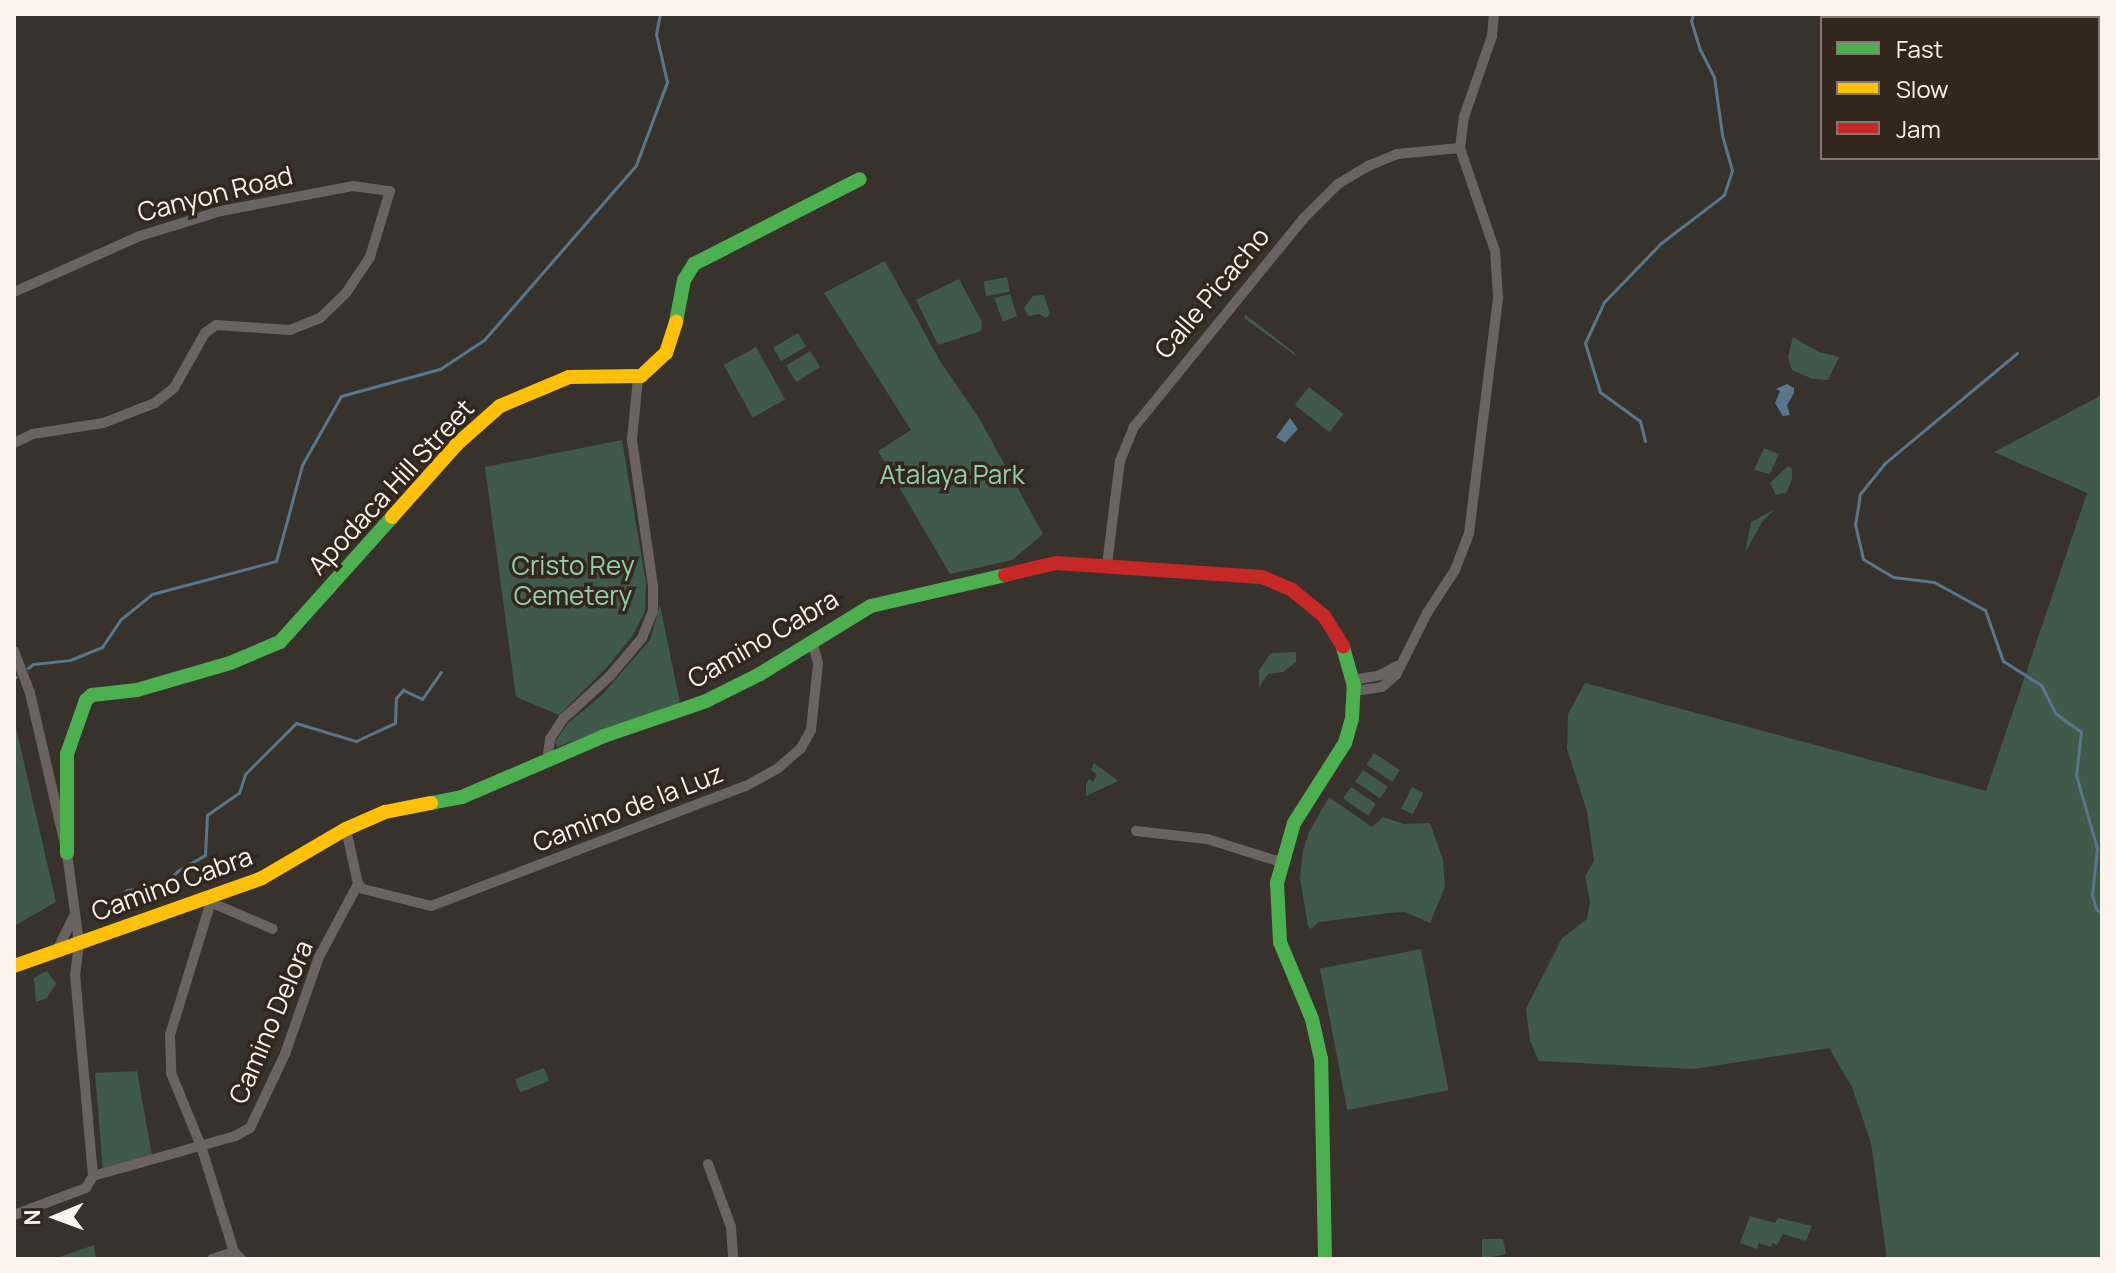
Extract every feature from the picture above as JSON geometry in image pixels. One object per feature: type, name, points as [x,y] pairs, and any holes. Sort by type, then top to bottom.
[{"type":"street","points":[[1325,1259],[1321,1059],[1312,1019],[1292,978],[1280,942],[1276,896],[1281,862],[1294,823],[1345,743],[1352,719],[1354,686],[1391,683],[1455,570],[1469,534],[1498,297],[1495,251],[1460,148],[1464,117],[1492,36],[1494,14]]},
{"type":"street","name":"Calle Picacho","points":[[1107,565],[1120,461],[1134,427],[1302,220],[1338,184],[1368,166],[1397,154],[1460,148]]},
{"type":"street","points":[[547,761],[550,739],[563,719],[610,676],[642,638],[653,611],[653,586],[632,440],[638,378],[666,353],[673,339],[684,280],[694,264],[860,179]]},
{"type":"street","name":"Canyon Road","points":[[14,292],[140,236],[221,211],[353,186],[390,191],[370,257],[346,293],[320,318],[290,330],[216,325],[205,333],[174,388],[155,403],[103,423],[33,434],[14,443]]},
{"type":"street","name":"Apodaca Hill Street","points":[[67,853],[69,825],[65,766],[83,707],[92,695],[137,690],[230,663],[273,646],[290,633],[457,444],[500,406],[569,377],[638,378]]},
{"type":"street","name":"Camino Cabra","points":[[79,943],[213,899],[288,866],[346,829],[403,806],[462,797],[718,696],[855,613],[891,600],[1049,564],[1107,565],[1262,577],[1292,590],[1324,616],[1336,631],[1354,686]]},
{"type":"street","name":"Camino de la Luz","points":[[358,884],[363,889],[431,906],[746,786],[777,769],[801,748],[811,730],[818,663],[812,641]]},
{"type":"street","points":[[14,651],[30,693],[67,853],[79,943],[75,974],[93,1176]]},
{"type":"street","points":[[346,829],[358,884]]},
{"type":"street","points":[[1136,831],[1207,839],[1281,862]]},
{"type":"street","name":"Camino Delora","points":[[14,1215],[86,1188],[93,1176],[244,1132],[252,1124],[285,1054],[319,957],[358,884]]},
{"type":"street","points":[[212,1259],[238,1256],[201,1146],[171,1073],[170,1035],[213,899],[273,929]]},
{"type":"street","points":[[56,951],[75,913]]},
{"type":"street","points":[[14,966],[79,943]]},
{"type":"street","points":[[708,1164],[731,1227],[733,1259]]},
{"type":"green space","name":"Atalaya Park","points":[[885,261],[940,361],[979,418],[1043,534],[1012,560],[950,574],[878,451],[911,430],[824,293]]},
{"type":"green space","points":[[1007,277],[1010,292],[986,296],[983,282]]},
{"type":"green space","points":[[959,279],[982,322],[981,331],[938,345],[916,300]]},
{"type":"green space","points":[[1010,294],[1017,316],[1003,322],[994,298]]},
{"type":"green space","points":[[1044,295],[1050,314],[1046,318],[1039,314],[1028,316],[1024,308],[1033,296]]},
{"type":"green space","points":[[1246,315],[1295,353],[1296,356],[1244,318]]},
{"type":"green space","points":[[798,333],[806,347],[781,361],[773,348]]},
{"type":"green space","points":[[1793,337],[1819,352],[1839,357],[1828,380],[1813,379],[1792,370],[1788,357]]},
{"type":"green space","points":[[756,347],[785,399],[753,417],[724,365]]},
{"type":"green space","points":[[810,351],[820,367],[796,382],[786,366]]},
{"type":"green space","points":[[1309,387],[1344,414],[1330,432],[1295,405]]},
{"type":"green space","points":[[2102,395],[2102,1259],[1887,1259],[1871,1143],[1852,1087],[1829,1048],[1694,1069],[1539,1061],[1530,1041],[1526,1009],[1562,938],[1587,919],[1590,902],[1585,876],[1594,861],[1587,811],[1567,749],[1568,714],[1585,683],[1986,791],[2087,493],[1994,452]]},
{"type":"green space","name":"Cristo Rey Cemetery","points":[[622,440],[646,583],[645,611],[633,635],[608,666],[559,715],[516,697],[485,467]]},
{"type":"green space","points":[[1764,448],[1779,454],[1770,474],[1754,470]]},
{"type":"green space","points":[[1788,466],[1792,469],[1792,480],[1786,493],[1776,495],[1770,483]]},
{"type":"green space","points":[[1775,509],[1762,522],[1745,553],[1751,522]]},
{"type":"green space","points":[[660,605],[680,703],[557,747],[555,742],[568,723],[601,696],[650,640]]},
{"type":"green space","points":[[1296,652],[1296,662],[1283,672],[1268,674],[1259,687],[1259,670],[1271,653]]},
{"type":"green space","points":[[14,719],[56,902],[14,926]]},
{"type":"green space","points":[[1374,753],[1400,770],[1392,782],[1366,765]]},
{"type":"green space","points":[[1094,763],[1118,781],[1086,796],[1086,784],[1089,779],[1093,782],[1097,774],[1091,770]]},
{"type":"green space","points":[[1363,770],[1388,787],[1380,798],[1355,782]]},
{"type":"green space","points":[[1351,787],[1376,804],[1368,815],[1343,799]]},
{"type":"green space","points":[[1412,787],[1424,793],[1413,814],[1401,808]]},
{"type":"green space","points":[[1329,797],[1372,827],[1383,817],[1404,824],[1430,823],[1443,860],[1445,887],[1430,923],[1405,912],[1319,922],[1311,929],[1308,926],[1300,878],[1303,851],[1309,832]]},
{"type":"green space","points":[[1421,949],[1448,1090],[1347,1110],[1320,969]]},
{"type":"green space","points":[[47,971],[56,983],[47,998],[36,1002],[34,978]]},
{"type":"green space","points":[[544,1068],[549,1081],[520,1092],[515,1079]]},
{"type":"green space","points":[[137,1071],[152,1156],[103,1170],[95,1073]]},
{"type":"green space","points":[[1750,1216],[1775,1223],[1778,1218],[1812,1226],[1806,1241],[1783,1234],[1777,1245],[1772,1243],[1771,1247],[1759,1243],[1757,1249],[1740,1243]]},
{"type":"green space","points":[[1482,1239],[1503,1239],[1506,1254],[1482,1259]]},
{"type":"green space","points":[[94,1245],[96,1259],[54,1259]]},
{"type":"water","points":[[1787,384],[1794,388],[1794,393],[1787,405],[1790,415],[1783,416],[1775,403],[1780,391],[1776,389]]},
{"type":"water","points":[[1290,418],[1298,429],[1285,443],[1276,437]]},
{"type":"waterway","points":[[28,668],[33,664],[70,660],[102,647],[120,620],[152,594],[276,561],[302,465],[341,396],[440,369],[484,340],[636,165],[667,82],[656,34],[660,14]]},
{"type":"waterway","points":[[1645,441],[1640,421],[1600,392],[1585,343],[1604,302],[1661,243],[1724,195],[1732,170],[1722,134],[1714,77],[1700,50],[1691,21],[1693,14]]},
{"type":"waterway","points":[[2017,353],[1885,463],[1860,494],[1855,524],[1863,559],[1893,577],[1934,582],[1985,610],[2003,661],[2041,685],[2055,713],[2081,732],[2076,775],[2097,848],[2092,895],[2096,909],[2102,913]]},
{"type":"waterway","points":[[104,914],[116,911],[118,899],[127,890],[160,887],[179,870],[205,855],[207,815],[239,793],[245,774],[296,723],[356,741],[395,723],[396,698],[403,690],[422,699],[441,672]]},
{"type":"traffic: fast","points":[[676,322],[684,280],[694,264],[860,179]]},
{"type":"traffic: fast","points":[[67,853],[67,754],[86,700],[92,695],[137,690],[230,663],[280,642],[392,517]]},
{"type":"traffic: fast","points":[[431,803],[462,797],[604,736],[706,701],[760,674],[871,606],[1005,575]]},
{"type":"traffic: fast","points":[[1325,1259],[1321,1059],[1312,1019],[1280,942],[1277,883],[1294,823],[1345,743],[1352,719],[1354,686],[1343,647]]},
{"type":"traffic: slow","points":[[392,517],[457,444],[500,406],[569,377],[641,376],[666,353],[676,322]]},
{"type":"traffic: slow","points":[[14,966],[262,878],[346,829],[385,812],[431,803]]},
{"type":"traffic: jam","points":[[1005,575],[1056,563],[1262,577],[1292,590],[1324,616],[1343,647]]}]
